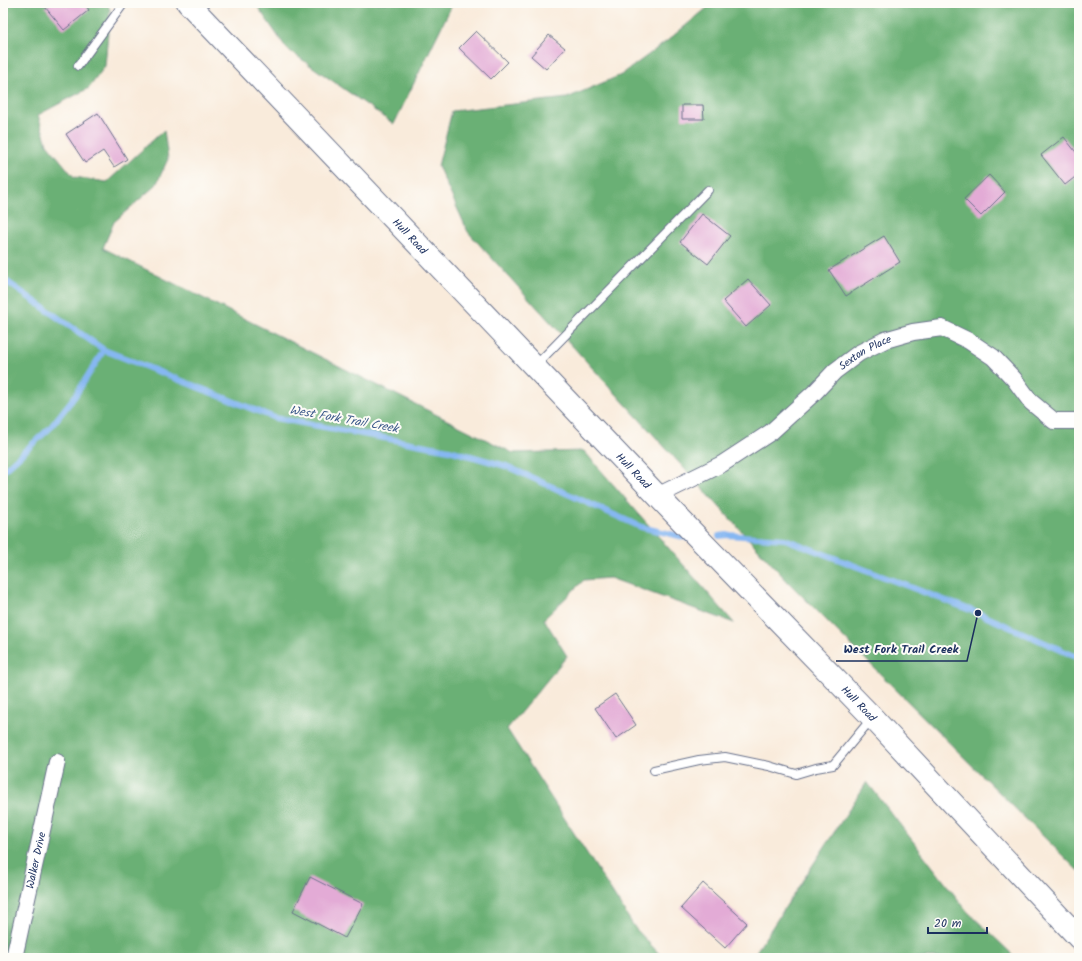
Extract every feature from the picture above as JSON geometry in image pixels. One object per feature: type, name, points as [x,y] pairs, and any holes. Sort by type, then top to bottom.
[{"type":"main road","name":"Hull Road","points":[[188,3],[657,496],[872,717],[1079,938]]},
{"type":"street","name":"Sexton Place","points":[[657,496],[722,464],[771,432],[815,392],[835,371],[859,353],[885,340],[914,332],[942,328],[969,341],[993,357],[1014,379],[1031,402],[1054,421],[1079,421]]},
{"type":"street","name":"Walker Drive","points":[[14,958],[57,762]]},
{"type":"lane","points":[[78,66],[124,3]]},
{"type":"lane","points":[[534,367],[708,190]]},
{"type":"lane","points":[[654,770],[699,760],[725,757],[769,766],[796,774],[833,765],[872,717]]},
{"type":"green space","points":[[3,3],[107,3],[110,10],[105,66],[89,88],[38,115],[47,144],[74,177],[107,182],[164,130],[168,159],[156,185],[114,222],[103,248],[513,453],[584,451],[734,623],[610,578],[584,580],[544,619],[567,656],[507,729],[635,928],[663,958],[3,958]]},
{"type":"green space","points":[[255,3],[453,3],[394,124],[287,49]]},
{"type":"green space","points":[[713,3],[1079,3],[1079,872],[789,583],[468,232],[438,166],[452,111],[567,98],[621,75],[667,41]]},
{"type":"green space","points":[[867,782],[967,911],[1016,958],[752,958]]},
{"type":"building","points":[[51,3],[84,3],[89,10],[64,30],[45,7]]},
{"type":"building","points":[[476,31],[508,62],[491,79],[459,48]]},
{"type":"building","points":[[549,35],[565,48],[546,69],[531,56]]},
{"type":"building","points":[[682,105],[703,105],[704,119],[682,119]]},
{"type":"building","points":[[98,113],[127,159],[114,167],[103,151],[85,163],[66,134]]},
{"type":"building","points":[[1064,137],[1079,156],[1079,174],[1065,185],[1041,155]]},
{"type":"building","points":[[989,175],[1005,192],[981,216],[964,199]]},
{"type":"building","points":[[702,214],[730,236],[708,264],[680,242]]},
{"type":"building","points":[[884,236],[900,262],[846,296],[829,270]]},
{"type":"building","points":[[748,279],[771,305],[746,327],[723,301]]},
{"type":"building","points":[[615,694],[636,725],[616,739],[595,708]]},
{"type":"building","points":[[310,877],[363,904],[345,938],[293,911]]},
{"type":"building","points":[[703,883],[747,923],[725,948],[681,908]]},
{"type":"waterway","name":"West Fork Trail Creek","points":[[3,279],[104,350],[275,418],[449,450],[506,466],[641,527],[688,538]]},
{"type":"waterway","points":[[3,471],[50,428],[75,396],[104,350]]},
{"type":"waterway","name":"West Fork Trail Creek","points":[[719,536],[727,535],[785,539],[978,613],[1079,658]]},
{"type":"place","name":"West Fork Trail Creek","points":[[978,613]]}]
